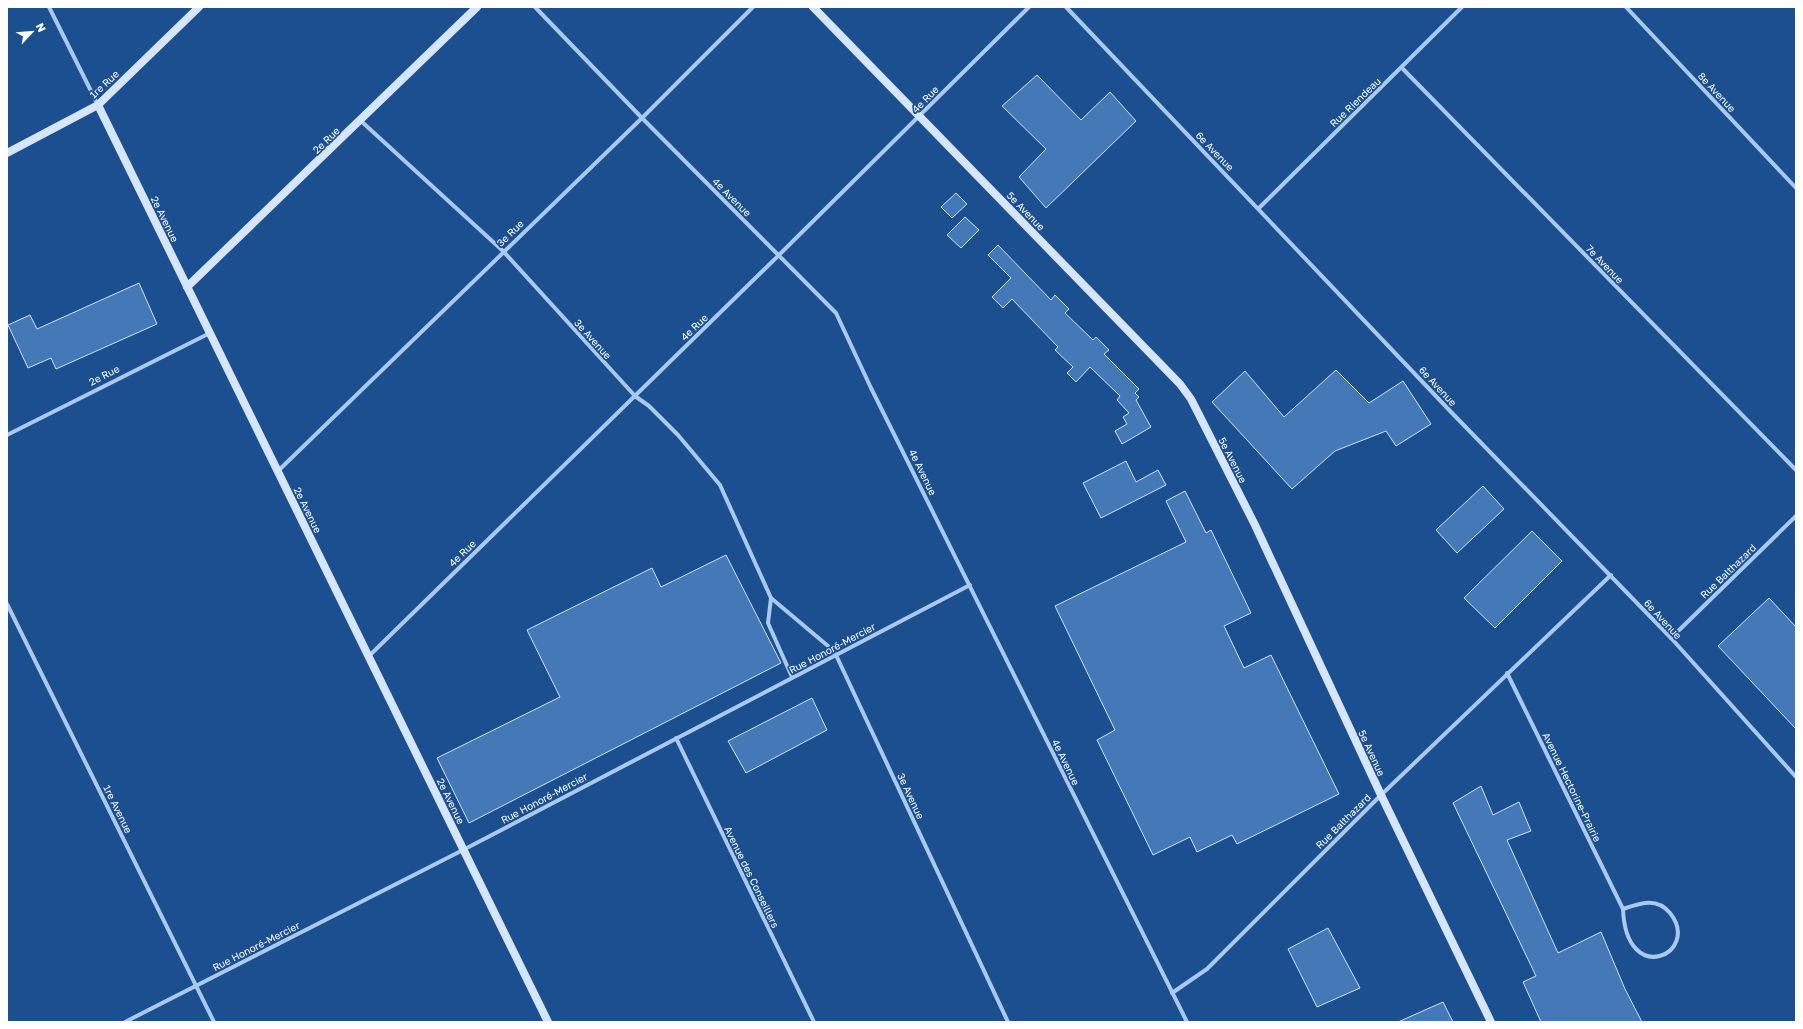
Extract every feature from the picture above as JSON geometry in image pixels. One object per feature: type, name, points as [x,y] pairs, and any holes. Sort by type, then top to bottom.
[{"type":"street","name":"2e Avenue","points":[[49,7],[548,1022]]},
{"type":"street","name":"1re Rue","points":[[7,153],[98,105],[199,7]]},
{"type":"street","name":"2e Rue","points":[[187,287],[477,7]]},
{"type":"street","name":"4e Avenue","points":[[535,7],[642,118],[836,313],[1187,1022]]},
{"type":"street","name":"3e Rue","points":[[277,471],[642,118],[753,7]]},
{"type":"street","name":"5e Avenue","points":[[814,7],[1180,384],[1199,415],[1251,518],[1381,795],[1491,1022]]},
{"type":"street","name":"4e Rue","points":[[368,656],[779,255],[1029,7]]},
{"type":"street","name":"6e Avenue","points":[[1066,7],[1452,413],[1671,638],[1796,777]]},
{"type":"street","name":"Rue Riendeau","points":[[1258,208],[1402,68],[1462,7]]},
{"type":"street","name":"8e Avenue","points":[[1626,7],[1796,188]]},
{"type":"street","name":"7e Avenue","points":[[1402,68],[1796,470]]},
{"type":"street","name":"3e Avenue","points":[[360,121],[503,251],[635,396],[649,406],[678,435],[720,485],[771,598],[828,646],[836,655],[1008,1022]]},
{"type":"street","name":"2e Rue","points":[[7,435],[210,333]]},
{"type":"street","name":"Rue Balthazard","points":[[1671,638],[1796,516]]},
{"type":"street","name":"Rue Balthazard","points":[[1172,993],[1207,969],[1381,795],[1507,672],[1611,575]]},
{"type":"street","name":"Rue Honoré-Mercier","points":[[125,1022],[463,850],[970,585]]},
{"type":"street","points":[[771,598],[768,623],[792,677]]},
{"type":"street","name":"1re Avenue","points":[[7,604],[214,1022]]},
{"type":"street","name":"Avenue Hectorine-Prairie","points":[[1507,672],[1623,909],[1624,926],[1633,947],[1645,957],[1659,958],[1670,950],[1679,936],[1677,922],[1666,907],[1645,901],[1623,909]]},
{"type":"street","name":"Avenue des Conseillers","points":[[676,738],[814,1022]]},
{"type":"building","points":[[1037,75],[1081,120],[1110,92],[1136,121],[1046,208],[1019,177],[1046,149],[1002,106]]},
{"type":"building","points":[[956,193],[967,204],[952,218],[941,207]]},
{"type":"building","points":[[965,217],[979,230],[961,248],[947,235]]},
{"type":"building","points":[[998,245],[1051,300],[1055,295],[1069,309],[1065,313],[1093,340],[1096,337],[1109,350],[1104,354],[1139,389],[1135,393],[1139,397],[1136,400],[1151,427],[1122,444],[1115,431],[1127,424],[1123,417],[1129,413],[1117,400],[1120,396],[1090,367],[1076,382],[1067,373],[1073,367],[1055,350],[1058,347],[1012,299],[1003,308],[992,297],[1011,278],[988,255]]},
{"type":"building","points":[[139,283],[157,324],[56,369],[51,358],[28,368],[8,325],[30,315],[37,329]]},
{"type":"building","points":[[1336,370],[1369,403],[1403,381],[1431,424],[1396,446],[1386,431],[1335,451],[1292,489],[1212,402],[1245,371],[1284,417]]},
{"type":"building","points":[[1126,461],[1136,482],[1158,470],[1166,485],[1101,518],[1083,483]]},
{"type":"building","points":[[1483,486],[1504,509],[1457,553],[1436,530]]},
{"type":"building","points":[[1185,491],[1206,533],[1211,530],[1251,613],[1224,626],[1244,668],[1271,655],[1339,794],[1237,844],[1232,835],[1197,852],[1190,837],[1153,855],[1097,740],[1115,730],[1055,606],[1186,542],[1166,501]]},
{"type":"building","points":[[1532,531],[1562,561],[1495,628],[1464,598]]},
{"type":"building","points":[[726,555],[781,663],[469,823],[437,758],[560,697],[527,630],[652,568],[661,587]]},
{"type":"building","points":[[1769,598],[1796,627],[1796,729],[1718,646]]},
{"type":"building","points":[[812,698],[827,730],[746,773],[728,741]]},
{"type":"building","points":[[1481,786],[1493,815],[1519,802],[1531,831],[1507,840],[1558,953],[1601,932],[1625,989],[1642,1022],[1541,1022],[1523,982],[1536,976],[1453,803]]},
{"type":"building","points":[[1328,928],[1360,988],[1317,1007],[1288,949]]},
{"type":"building","points":[[1443,1002],[1453,1022],[1398,1022]]}]
